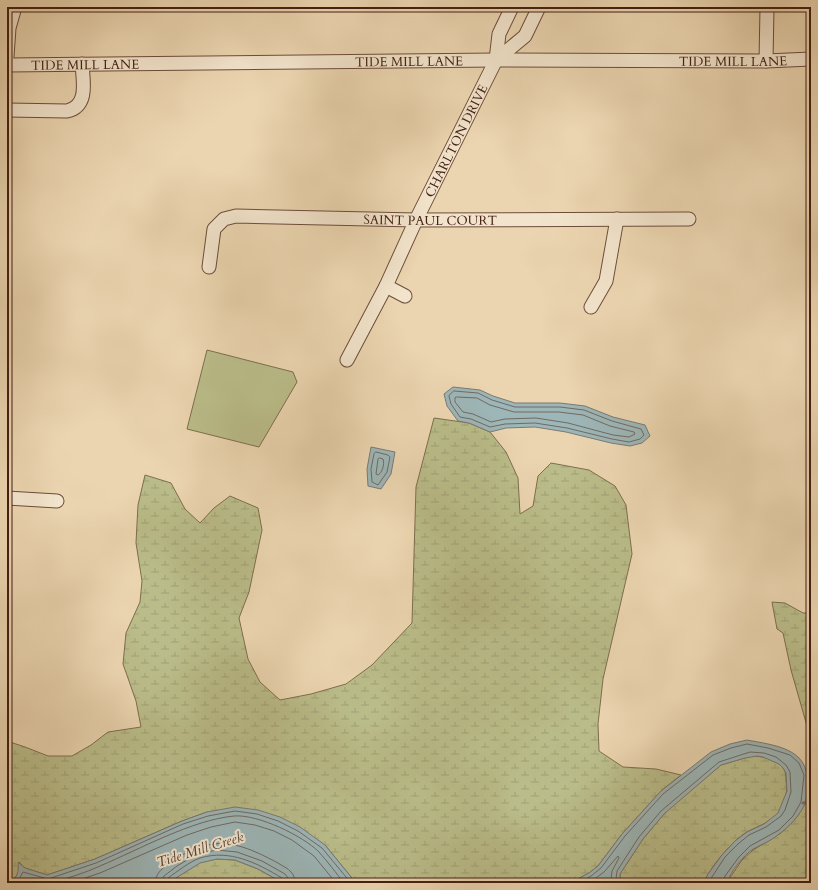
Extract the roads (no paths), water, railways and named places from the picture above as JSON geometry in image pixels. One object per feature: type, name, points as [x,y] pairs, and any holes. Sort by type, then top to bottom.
[{"type":"street","points":[[7,57],[9,28],[15,7]]},
{"type":"street","name":"CHARLTON DRIVE","points":[[347,360],[386,286],[416,220],[496,60],[499,34],[512,7]]},
{"type":"street","name":"CHARLTON DRIVE","points":[[496,60],[525,36],[539,7]]},
{"type":"street","points":[[766,61],[767,7]]},
{"type":"street","name":"TIDE MILL LANE","points":[[7,65],[496,60],[766,61],[811,59]]},
{"type":"street","points":[[7,110],[67,111],[76,108],[80,104],[83,95],[82,64]]},
{"type":"street","name":"SAINT PAUL COURT","points":[[209,267],[214,229],[224,219],[236,216],[416,220],[689,219]]},
{"type":"street","points":[[591,307],[606,281],[617,219]]},
{"type":"street","points":[[386,286],[405,296]]},
{"type":"street","points":[[7,498],[57,501]]},
{"type":"water","points":[[453,387],[480,390],[515,403],[560,403],[585,406],[613,417],[645,425],[650,436],[642,443],[630,446],[535,427],[506,428],[490,432],[469,423],[458,421],[447,406],[444,394]]},
{"type":"water","points":[[371,447],[395,452],[391,474],[381,489],[368,486],[367,469]]},
{"type":"water","points":[[747,740],[788,750],[796,755],[802,762],[806,771],[807,793],[805,804],[799,815],[790,825],[775,837],[753,849],[745,856],[734,869],[727,883],[704,883],[708,874],[722,855],[735,841],[747,832],[764,824],[778,813],[787,791],[786,773],[783,768],[779,764],[763,757],[757,756],[745,758],[721,765],[664,814],[643,839],[620,874],[620,879],[625,882],[632,883],[570,883],[589,873],[598,866],[622,834],[661,791],[711,752],[730,744]]},
{"type":"water","name":"Tide Mill Creek","points":[[235,807],[258,810],[280,817],[300,827],[325,845],[356,883],[283,883],[258,869],[235,860],[217,859],[200,863],[168,883],[8,883],[16,877],[18,862],[25,868],[47,875],[95,859],[182,821],[207,812]]},
{"type":"waterway","points":[[803,803],[811,802]]}]
